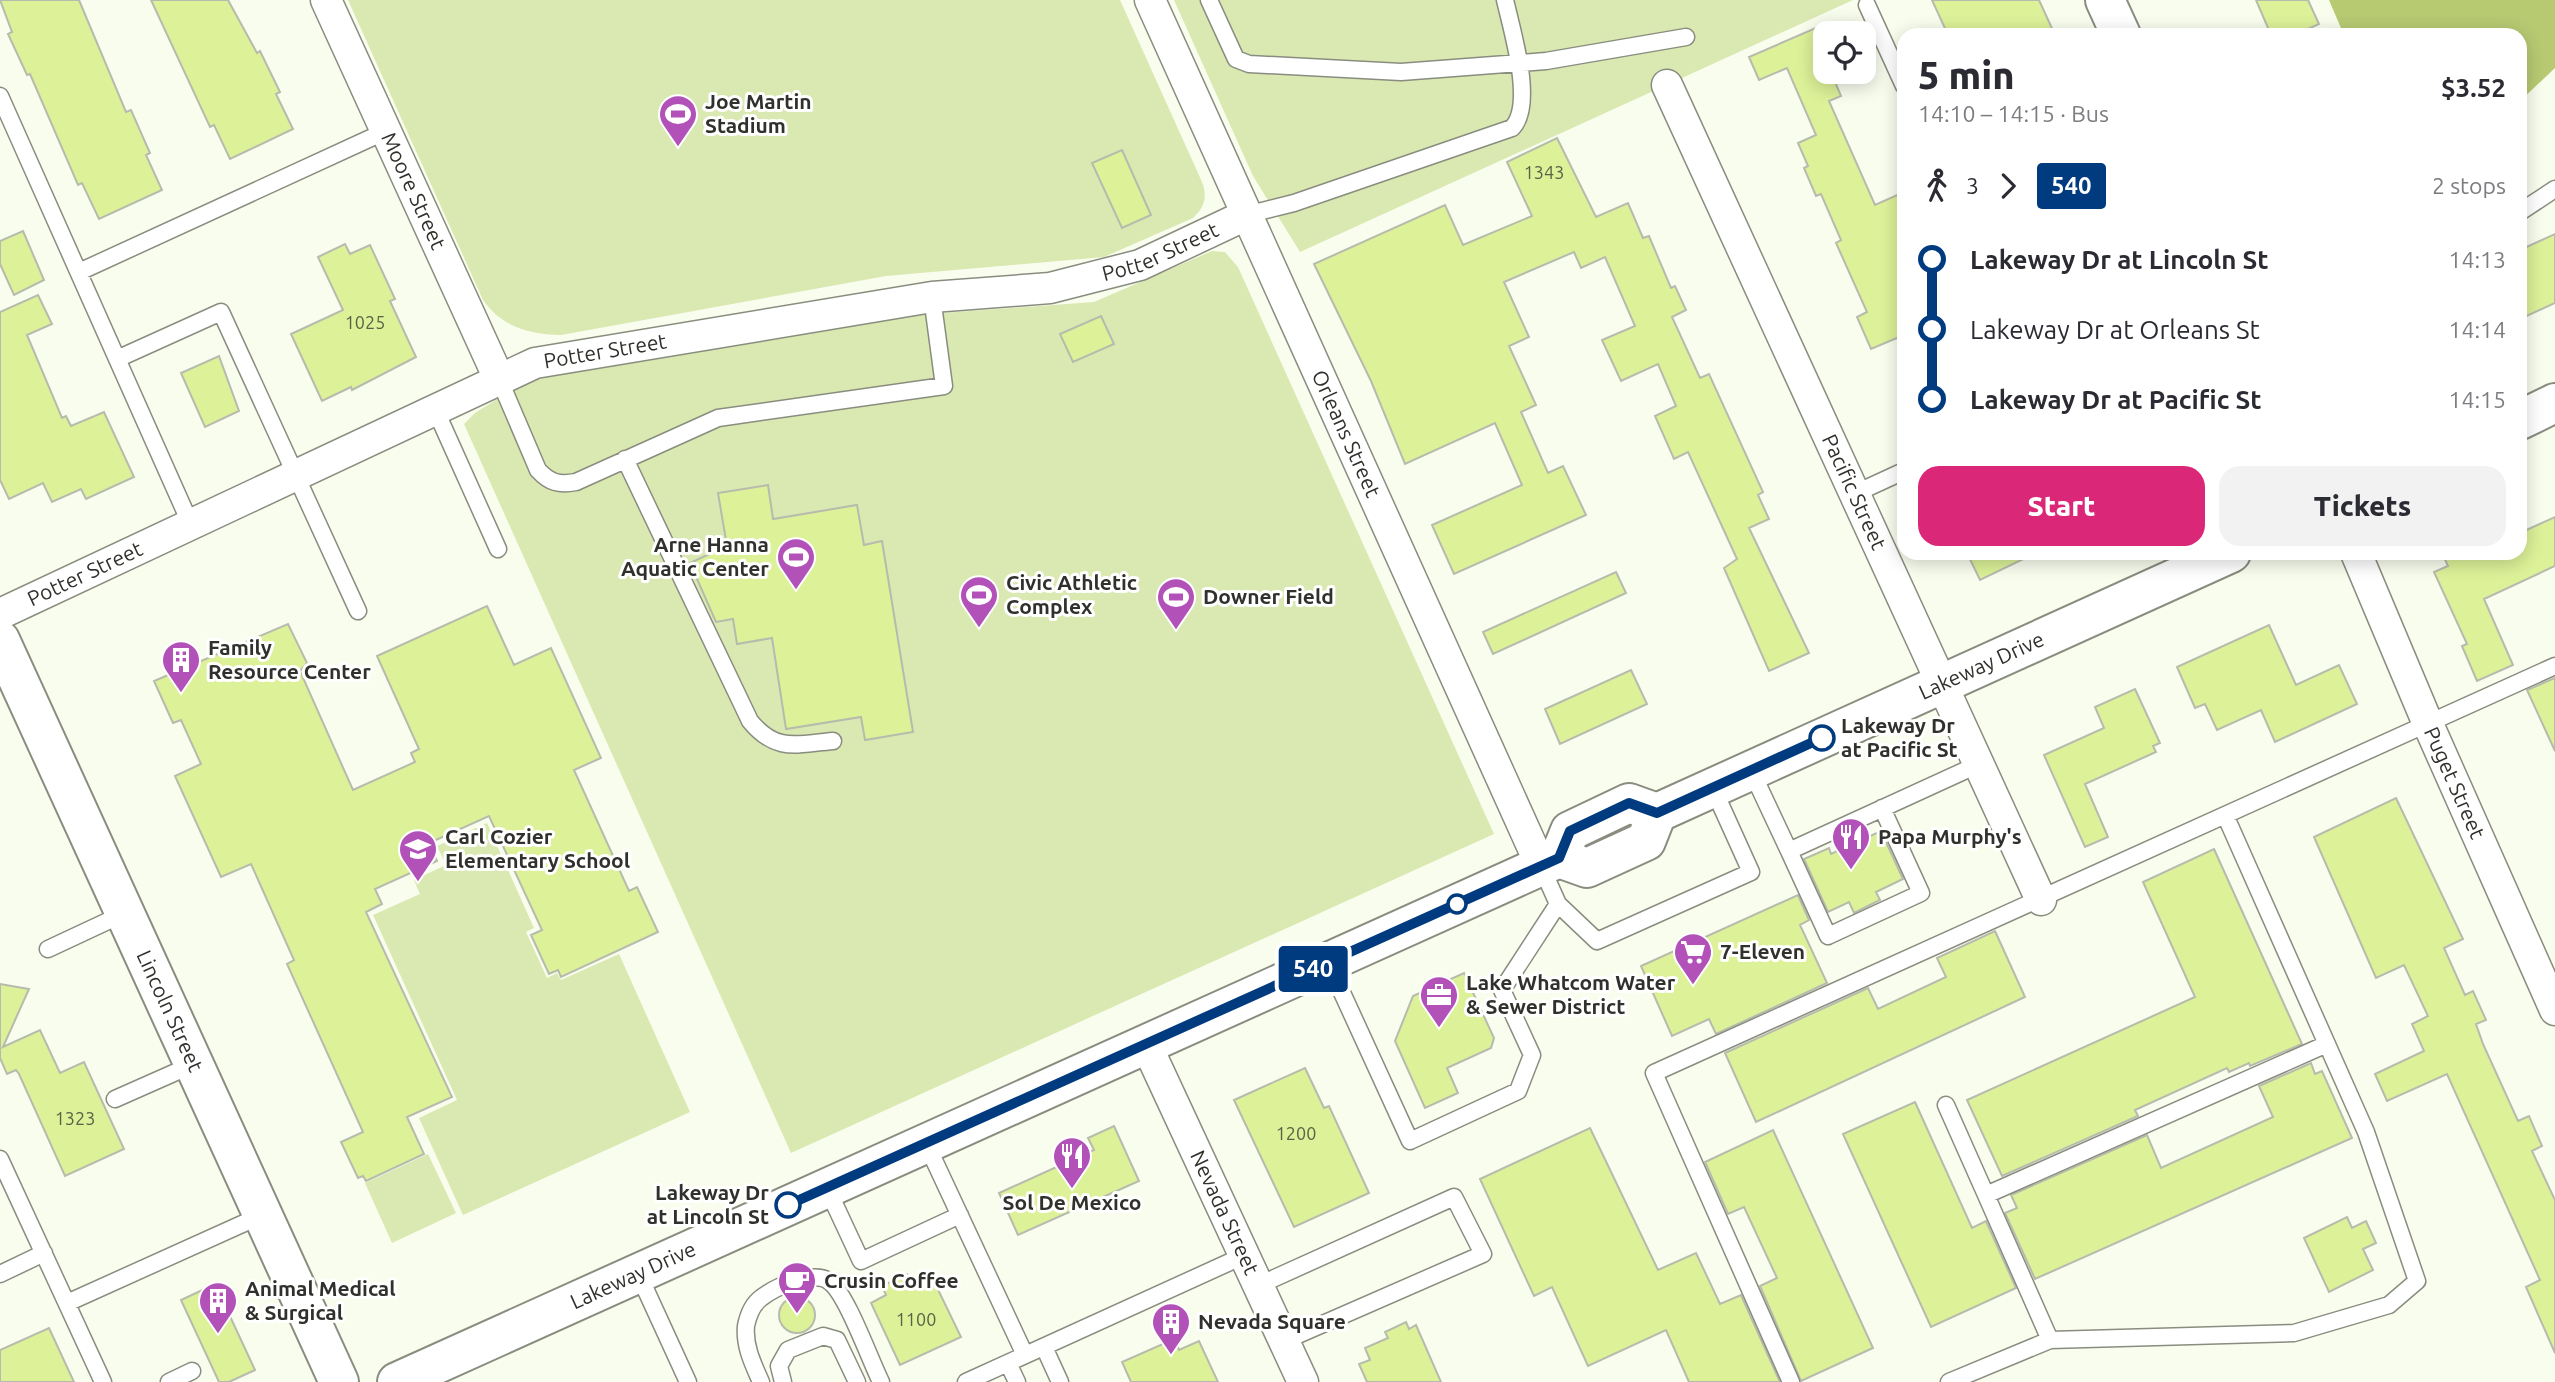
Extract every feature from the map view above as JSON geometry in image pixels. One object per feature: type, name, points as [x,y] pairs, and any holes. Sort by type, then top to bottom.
[{"type":"main road","points":[[2105,0],[2119,28]]},
{"type":"main road","points":[[2527,417],[2555,403]]},
{"type":"main road","name":"Lakeway Drive","points":[[397,1382],[1550,862],[1570,831],[1629,803],[1657,813],[2215,560]]},
{"type":"main road","name":"Lincoln Street","points":[[0,640],[339,1382]]},
{"type":"street","name":"Moore Street","points":[[326,0],[500,381]]},
{"type":"street","name":"Orleans Street","points":[[1150,0],[1246,215],[1550,862]]},
{"type":"street","name":"Pacific Street","points":[[1667,85],[2040,900]]},
{"type":"street","name":"Potter Street","points":[[0,614],[535,363],[932,297],[1063,285],[1140,265],[1246,215]]},
{"type":"street","name":"Puget Street","points":[[2360,560],[2428,724],[2555,1010]]},
{"type":"street","name":"Nevada Street","points":[[1146,1044],[1256,1286],[1303,1382]]},
{"type":"lane","points":[[1209,0],[1236,59],[1249,64],[1401,72],[1518,64],[1686,37]]},
{"type":"lane","points":[[1246,215],[1294,203],[1511,128],[1520,119],[1522,108],[1518,64],[1505,0]]},
{"type":"lane","points":[[1867,5],[1897,71]]},
{"type":"lane","points":[[0,96],[191,524]]},
{"type":"lane","points":[[79,272],[386,131]]},
{"type":"lane","points":[[2527,208],[2555,190]]},
{"type":"lane","points":[[500,381],[538,470],[548,481],[562,484],[576,482],[718,418],[944,386],[932,297]]},
{"type":"lane","points":[[117,359],[221,312],[358,611]]},
{"type":"lane","points":[[436,411],[498,549]]},
{"type":"lane","points":[[625,460],[750,721],[763,738],[781,745],[834,741]]},
{"type":"lane","points":[[1854,494],[1897,474]]},
{"type":"lane","points":[[1791,1382],[1654,1073],[2226,817],[2555,666]]},
{"type":"lane","points":[[1789,850],[1977,765]]},
{"type":"lane","points":[[1751,771],[1828,936],[1921,893],[1882,808]]},
{"type":"lane","points":[[1550,862],[1558,904],[1597,942],[1751,872],[1713,788]]},
{"type":"lane","points":[[1949,1382],[2050,1340],[2294,1333],[2389,1305],[2417,1281],[2366,1132],[2226,817]]},
{"type":"lane","points":[[1328,962],[1410,1141],[1518,1091],[1532,1055],[1502,990],[1558,904]]},
{"type":"lane","points":[[48,950],[125,913]]},
{"type":"lane","points":[[1986,1195],[2327,1044]]},
{"type":"lane","points":[[115,1099],[194,1064]]},
{"type":"lane","points":[[1946,1105],[2050,1340]]},
{"type":"lane","points":[[926,1143],[1025,1355]]},
{"type":"lane","points":[[0,1159],[103,1382]]},
{"type":"lane","points":[[827,1188],[861,1261],[960,1215]]},
{"type":"lane","points":[[1256,1286],[1454,1197],[1483,1254],[1284,1341]]},
{"type":"lane","points":[[67,1303],[262,1214]]},
{"type":"lane","points":[[0,1273],[44,1254]]},
{"type":"lane","points":[[966,1382],[1243,1256]]},
{"type":"lane","points":[[638,1273],[688,1382]]},
{"type":"lane","points":[[761,1382],[746,1342],[747,1324],[753,1307],[762,1297],[806,1277],[816,1276],[826,1278],[839,1291],[881,1382]]},
{"type":"lane","points":[[783,1382],[779,1366],[788,1350],[823,1336],[837,1340],[857,1382]]},
{"type":"lane","points":[[1044,1347],[1060,1382]]},
{"type":"lane","points":[[1008,1363],[1017,1382]]},
{"type":"lane","points":[[169,1382],[192,1371]]},
{"type":"green space","name":"Joe Martin Stadium","points":[[348,0],[1120,0],[1202,182],[1204,202],[1193,218],[1104,257],[886,276],[561,335],[527,331],[499,317],[483,300]]},
{"type":"green space","points":[[1174,0],[1853,0],[1300,252],[1253,176]]},
{"type":"green space","points":[[2329,0],[2555,0],[2555,68],[2527,94],[2527,28],[2341,28]]},
{"type":"green space","name":"Civic Athletic Complex","points":[[1212,251],[1225,252],[1238,267],[1494,834],[791,1153],[464,424],[475,413],[530,379],[915,315],[1094,302]]},
{"type":"green space","points":[[487,823],[534,928],[526,932],[547,978],[557,973],[561,980],[619,954],[690,1112],[463,1215],[419,1118],[457,1100],[373,915],[420,894],[414,880],[446,865],[437,846]]},
{"type":"green space","points":[[428,1154],[456,1213],[392,1243],[365,1183]]},
{"type":"building","points":[[0,0],[79,0],[126,112],[131,110],[150,153],[146,155],[162,190],[99,219],[82,183],[78,185],[30,74],[27,75],[8,34],[12,32]]},
{"type":"building","points":[[151,0],[228,0],[257,53],[260,51],[280,92],[276,94],[293,129],[230,159],[214,125],[210,127]]},
{"type":"building","points":[[1932,0],[2039,0],[2052,28],[1945,28]]},
{"type":"building","points":[[2256,0],[2308,0],[2319,24],[2310,28],[2268,28]]},
{"type":"building","points":[[1813,29],[1813,84],[1836,84],[1841,96],[1829,101],[1875,205],[1897,195],[1897,338],[1871,349],[1857,317],[1867,312],[1836,243],[1841,240],[1821,194],[1816,196],[1804,168],[1808,166],[1798,143],[1816,135],[1787,68],[1759,80],[1749,57]]},
{"type":"building","points":[[1557,138],[1596,217],[1628,203],[1643,238],[1649,236],[1671,288],[1675,286],[1686,310],[1672,317],[1700,378],[1709,374],[1763,492],[1758,495],[1769,519],[1749,528],[1809,653],[1769,671],[1724,568],[1737,559],[1688,452],[1674,459],[1655,416],[1676,406],[1658,364],[1621,381],[1602,340],[1635,326],[1605,257],[1581,268],[1574,252],[1504,282],[1529,337],[1509,346],[1536,405],[1521,412],[1548,473],[1563,466],[1586,515],[1454,574],[1432,525],[1522,485],[1495,423],[1405,464],[1371,381],[1314,264],[1445,205],[1463,245],[1532,216],[1507,162]]},
{"type":"building","points":[[1122,150],[1151,215],[1122,228],[1092,163]]},
{"type":"building","points":[[23,231],[44,280],[14,295],[0,264],[0,241]]},
{"type":"building","points":[[2555,234],[2555,303],[2527,316],[2527,247]]},
{"type":"building","points":[[345,244],[350,254],[370,245],[395,299],[390,301],[416,357],[352,390],[351,387],[322,401],[291,334],[343,310],[318,257]]},
{"type":"building","points":[[38,295],[52,324],[27,335],[62,418],[66,416],[71,426],[104,412],[134,477],[86,499],[81,489],[52,502],[43,483],[9,499],[0,480],[0,312]]},
{"type":"building","points":[[1101,316],[1114,344],[1073,362],[1060,334]]},
{"type":"building","points":[[219,356],[239,411],[205,427],[181,373]]},
{"type":"building","name":"Arne Hanna Aquatic Center","points":[[768,485],[773,519],[857,505],[864,545],[882,541],[913,732],[865,740],[861,717],[786,729],[772,638],[737,644],[733,619],[716,622],[690,563],[727,546],[718,493]]},
{"type":"building","points":[[2555,517],[2555,566],[2484,599],[2513,665],[2477,681],[2462,646],[2467,644],[2434,572],[2448,566],[2445,560],[2527,560],[2527,530]]},
{"type":"building","points":[[1970,560],[2021,560],[1980,580]]},
{"type":"building","points":[[1616,572],[1626,593],[1493,654],[1483,632]]},
{"type":"building","points":[[487,606],[514,665],[551,648],[601,758],[574,770],[629,891],[637,887],[658,932],[561,977],[558,970],[549,974],[531,935],[542,930],[489,816],[429,843],[437,861],[375,889],[382,904],[366,912],[452,1097],[407,1117],[424,1154],[366,1181],[363,1176],[358,1178],[341,1142],[363,1132],[287,964],[294,960],[251,864],[221,877],[175,776],[201,764],[181,720],[173,723],[154,681],[288,624],[307,663],[300,671],[353,790],[415,762],[411,753],[419,749],[377,656]]},
{"type":"building","points":[[2269,625],[2296,685],[2339,665],[2357,704],[2275,742],[2261,710],[2217,730],[2205,704],[2195,708],[2177,667]]},
{"type":"building","points":[[1631,670],[1647,704],[1560,744],[1545,709]]},
{"type":"building","points":[[2555,678],[2555,751],[2527,690]]},
{"type":"building","points":[[2135,689],[2160,743],[2153,746],[2156,752],[2085,784],[2108,837],[2085,847],[2044,755],[2104,728],[2095,707]]},
{"type":"building","points":[[2396,798],[2463,939],[2444,948],[2465,995],[2473,991],[2486,1020],[2476,1024],[2483,1044],[2518,1121],[2529,1116],[2542,1146],[2532,1151],[2555,1200],[2555,1353],[2526,1287],[2540,1280],[2447,1074],[2387,1101],[2375,1074],[2424,1051],[2412,1024],[2428,1016],[2404,965],[2376,978],[2314,837]]},
{"type":"building","points":[[1881,831],[1903,879],[1876,892],[1880,900],[1854,913],[1849,902],[1828,912],[1804,859],[1829,848],[1831,854]]},
{"type":"building","points":[[2214,849],[2302,1044],[2250,1066],[2249,1063],[2229,1072],[2227,1068],[2135,1110],[2138,1116],[2002,1176],[1967,1100],[2195,997],[2143,882]]},
{"type":"building","points":[[1798,895],[1809,920],[1800,925],[1827,983],[1716,1034],[1709,1019],[1672,1036],[1641,966]]},
{"type":"building","points":[[1995,931],[2025,997],[1756,1122],[1725,1053],[1868,988],[1878,1009],[1946,977],[1937,958]]},
{"type":"building","points":[[1464,973],[1494,1038],[1491,1048],[1447,1068],[1458,1093],[1425,1108],[1395,1041],[1413,996]]},
{"type":"building","points":[[0,984],[29,989],[3,1047],[40,1030],[60,1073],[84,1062],[124,1149],[65,1176],[19,1074],[16,1070],[7,1074],[0,1058]]},
{"type":"building","points":[[2311,1063],[2315,1074],[2322,1071],[2352,1138],[2035,1279],[2005,1213],[2017,1208],[2011,1195],[2147,1135],[2161,1168],[2273,1117],[2259,1086]]},
{"type":"building","points":[[1305,1068],[1324,1108],[1329,1106],[1369,1193],[1294,1227],[1234,1100]]},
{"type":"building","points":[[1915,1102],[1972,1228],[1986,1221],[2016,1288],[1931,1327],[1843,1134]]},
{"type":"building","points":[[1114,1126],[1139,1181],[1018,1235],[999,1193],[1094,1150],[1088,1138]]},
{"type":"building","points":[[1590,1128],[1658,1270],[1696,1253],[1720,1304],[1741,1295],[1780,1382],[1689,1382],[1666,1330],[1588,1366],[1552,1287],[1534,1296],[1480,1179]]},
{"type":"building","points":[[1773,1130],[1873,1348],[1801,1381],[1760,1286],[1777,1278],[1744,1207],[1728,1214],[1705,1162]]},
{"type":"building","points":[[2347,1217],[2352,1228],[2366,1221],[2376,1243],[2363,1249],[2373,1270],[2329,1292],[2304,1238]]},
{"type":"building","points":[[907,1274],[911,1284],[931,1275],[961,1337],[900,1365],[871,1303],[886,1295],[882,1286]]},
{"type":"building","name":"Animal Medical & Surgical","points":[[215,1284],[255,1370],[229,1382],[219,1382],[181,1300]]},
{"type":"building","name":"Crusin Coffee","points":[[797,1297],[810,1302],[815,1315],[810,1328],[797,1333],[784,1328],[779,1315],[784,1302]]},
{"type":"building","points":[[1406,1322],[1409,1329],[1416,1325],[1441,1382],[1367,1382],[1359,1364],[1370,1360],[1365,1348],[1388,1338],[1385,1332]]},
{"type":"building","points":[[49,1328],[74,1382],[0,1382],[0,1350]]},
{"type":"building","name":"Nevada Square","points":[[1174,1339],[1179,1350],[1199,1341],[1218,1382],[1131,1382],[1122,1362]]},
{"type":"bus line","name":"540","points":[[788,1205],[1559,858],[1570,831],[1629,803],[1657,813],[1822,738]]},
{"type":"place","name":"Joe Martin Stadium","points":[[678,148]]},
{"type":"place","name":"Arne Hanna Aquatic Center","points":[[796,591]]},
{"type":"place","name":"Civic Athletic Complex","points":[[979,629]]},
{"type":"place","name":"Downer Field","points":[[1176,631]]},
{"type":"place","name":"Family Resource Center","points":[[181,694]]},
{"type":"place","name":"Lakeway Dr at Pacific St","points":[[1822,738]]},
{"type":"place","name":"Papa Murphy's","points":[[1851,871]]},
{"type":"place","name":"Carl Cozier Elementary School","points":[[418,883]]},
{"type":"place","name":"7-Eleven","points":[[1693,986]]},
{"type":"place","name":"Lake Whatcom Water & Sewer District","points":[[1439,1029]]},
{"type":"place","name":"Sol De Mexico","points":[[1072,1190]]},
{"type":"place","name":"Lakeway Dr at Lincoln St","points":[[788,1205]]},
{"type":"place","name":"Crusin Coffee","points":[[797,1315]]},
{"type":"place","name":"Animal Medical & Surgical","points":[[218,1335]]},
{"type":"place","name":"Nevada Square","points":[[1171,1356]]}]
